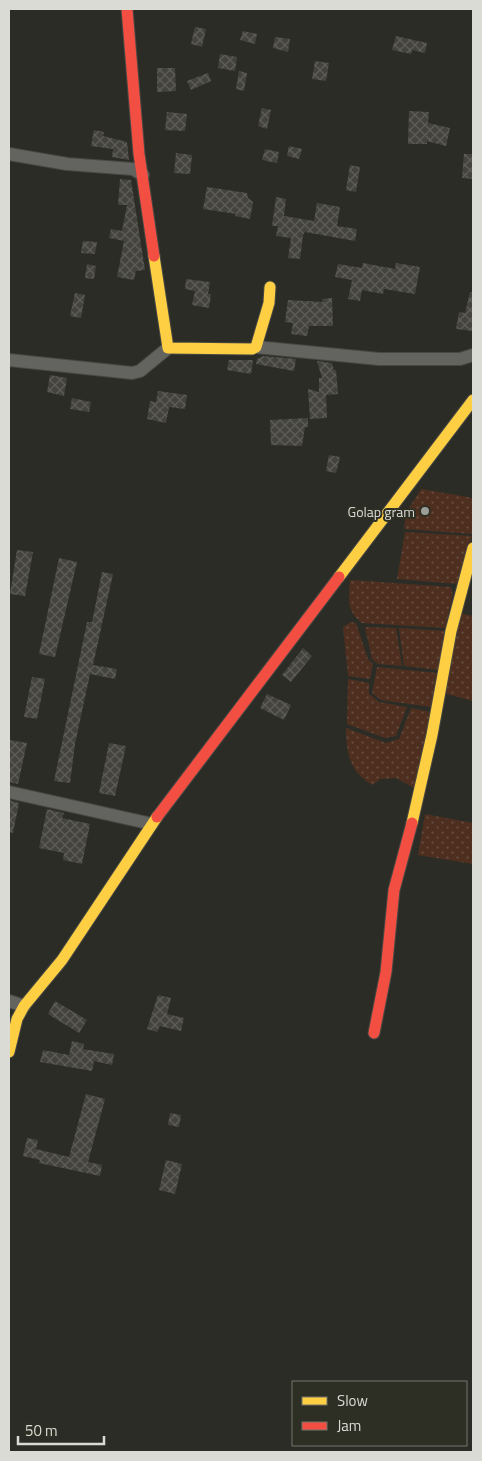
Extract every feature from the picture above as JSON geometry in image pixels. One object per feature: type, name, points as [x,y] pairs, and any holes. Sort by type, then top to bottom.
[{"type":"street","points":[[127,9],[140,154],[168,348]]},
{"type":"street","points":[[9,154],[67,164],[133,169],[143,175]]},
{"type":"street","points":[[256,347],[269,303],[270,287]]},
{"type":"street","points":[[9,360],[132,373],[140,371],[168,348],[252,349],[256,347],[379,359],[460,359],[473,355]]},
{"type":"street","points":[[9,1052],[17,1019],[24,1006],[62,960],[152,824],[473,400]]},
{"type":"street","points":[[374,1032],[386,972],[394,890],[432,735],[451,631],[473,548]]},
{"type":"street","points":[[9,792],[152,824]]},
{"type":"street","points":[[9,1002],[24,1006]]},
{"type":"shaded area","points":[[421,489],[473,498],[472,534],[404,529],[406,513]]},
{"type":"shaded area","points":[[405,532],[472,536],[459,584],[397,579]]},
{"type":"shaded area","points":[[350,580],[451,587],[453,595],[445,628],[362,623],[353,614],[351,609],[349,599]]},
{"type":"shaded area","points":[[460,613],[473,616],[473,701],[443,693]]},
{"type":"shaded area","points":[[351,622],[356,623],[368,659],[373,664],[370,679],[348,676],[343,627]]},
{"type":"shaded area","points":[[365,627],[396,628],[402,666],[378,664],[372,659]]},
{"type":"shaded area","points":[[399,628],[445,631],[438,670],[404,666]]},
{"type":"shaded area","points":[[377,667],[437,673],[431,707],[381,700],[372,693]]},
{"type":"shaded area","points":[[348,679],[369,683],[369,694],[379,702],[407,707],[396,736],[385,738],[347,724]]},
{"type":"shaded area","points":[[411,708],[431,712],[414,788],[396,778],[380,779],[373,785],[359,775],[354,768],[348,754],[346,728],[386,743],[399,739]]},
{"type":"shaded area","points":[[425,814],[473,823],[473,864],[418,855]]},
{"type":"building","points":[[195,27],[206,29],[202,47],[191,44]]},
{"type":"building","points":[[243,31],[257,34],[255,44],[240,40]]},
{"type":"building","points":[[396,36],[427,43],[425,53],[412,50],[411,54],[392,50]]},
{"type":"building","points":[[275,37],[290,39],[288,52],[273,48]]},
{"type":"building","points":[[220,54],[237,57],[235,71],[218,68]]},
{"type":"building","points":[[315,61],[329,63],[326,81],[312,79]]},
{"type":"building","points":[[157,68],[175,68],[176,91],[157,92]]},
{"type":"building","points":[[239,71],[247,73],[244,91],[236,89]]},
{"type":"building","points":[[208,73],[211,81],[191,90],[187,81]]},
{"type":"building","points":[[262,108],[271,110],[267,129],[258,126]]},
{"type":"building","points":[[409,111],[429,112],[428,123],[450,128],[446,146],[427,141],[427,144],[408,144]]},
{"type":"building","points":[[167,112],[187,114],[185,131],[165,130]]},
{"type":"building","points":[[94,130],[104,132],[103,136],[127,142],[129,160],[112,157],[113,149],[91,146]]},
{"type":"building","points":[[289,146],[302,149],[299,159],[287,156]]},
{"type":"building","points":[[265,149],[279,152],[277,163],[262,160]]},
{"type":"building","points":[[176,153],[192,155],[190,174],[174,173]]},
{"type":"building","points":[[464,154],[473,154],[473,179],[462,178]]},
{"type":"building","points":[[350,165],[360,167],[356,192],[346,190]]},
{"type":"building","points":[[120,179],[131,180],[145,270],[136,271],[134,280],[117,277],[124,241],[109,238],[111,229],[122,231],[127,205],[118,205]]},
{"type":"building","points":[[207,187],[247,193],[248,198],[253,202],[250,219],[235,216],[236,214],[203,209]]},
{"type":"building","points":[[276,197],[286,199],[284,216],[314,221],[317,203],[340,207],[337,226],[357,229],[355,241],[305,232],[300,259],[288,258],[291,238],[276,236],[278,226],[272,226]]},
{"type":"building","points":[[83,241],[97,242],[95,254],[81,253]]},
{"type":"building","points":[[363,263],[395,269],[396,263],[420,267],[415,294],[384,289],[383,294],[362,290],[360,301],[348,299],[352,280],[335,277],[338,264],[362,268]]},
{"type":"building","points":[[87,264],[96,266],[94,279],[85,278]]},
{"type":"building","points":[[186,279],[210,282],[208,294],[211,294],[209,308],[192,305],[195,291],[185,289]]},
{"type":"building","points":[[470,292],[473,292],[473,331],[456,329],[459,312],[465,313]]},
{"type":"building","points":[[75,293],[85,295],[81,318],[70,316]]},
{"type":"building","points":[[332,298],[333,326],[309,326],[307,336],[291,334],[293,323],[285,322],[288,300],[323,302],[322,299]]},
{"type":"building","points":[[263,356],[296,359],[294,371],[256,364],[257,359]]},
{"type":"building","points":[[229,360],[253,360],[251,374],[227,370]]},
{"type":"building","points":[[317,361],[332,363],[334,370],[336,370],[338,394],[326,395],[327,418],[310,419],[308,389],[319,392],[319,378],[322,378]]},
{"type":"building","points":[[50,375],[67,378],[64,396],[47,392]]},
{"type":"building","points":[[158,391],[187,395],[185,409],[169,407],[166,423],[147,419],[150,401],[156,402]]},
{"type":"building","points":[[72,398],[91,402],[89,412],[70,409]]},
{"type":"building","points":[[308,418],[308,427],[305,427],[302,446],[271,445],[270,420]]},
{"type":"building","points":[[329,455],[340,457],[336,473],[326,471]]},
{"type":"building","points":[[17,550],[33,552],[25,596],[10,594]]},
{"type":"building","points":[[59,558],[77,562],[55,657],[39,654]]},
{"type":"building","points":[[102,572],[113,574],[93,665],[117,669],[115,679],[90,674],[75,744],[70,783],[54,781],[87,622],[92,622]]},
{"type":"building","points":[[303,648],[312,656],[291,682],[282,675]]},
{"type":"building","points":[[32,677],[45,679],[37,719],[24,717]]},
{"type":"building","points":[[267,694],[291,705],[284,720],[260,708]]},
{"type":"building","points":[[10,740],[27,743],[18,784],[9,782]]},
{"type":"building","points":[[109,743],[126,746],[115,796],[99,793]]},
{"type":"building","points":[[9,800],[19,803],[13,833],[9,832]]},
{"type":"building","points":[[47,809],[64,813],[62,818],[90,824],[82,864],[63,860],[64,853],[39,848]]},
{"type":"building","points":[[158,995],[171,998],[167,1014],[184,1018],[181,1031],[160,1026],[157,1032],[147,1029]]},
{"type":"building","points":[[55,1001],[87,1020],[79,1033],[48,1014]]},
{"type":"building","points":[[72,1041],[84,1044],[83,1049],[114,1054],[112,1065],[94,1061],[92,1071],[40,1062],[43,1050],[69,1055]]},
{"type":"building","points":[[86,1094],[105,1099],[88,1162],[102,1165],[100,1176],[39,1163],[40,1160],[23,1156],[27,1138],[38,1140],[36,1149],[69,1157]]},
{"type":"building","points":[[170,1113],[181,1115],[179,1127],[168,1125]]},
{"type":"building","points":[[166,1160],[182,1164],[175,1194],[159,1190]]},
{"type":"traffic: slow","points":[[154,256],[168,348],[252,349],[256,347],[269,303],[270,287]]},
{"type":"traffic: slow","points":[[339,577],[473,400]]},
{"type":"traffic: slow","points":[[412,823],[432,735],[451,631],[473,548]]},
{"type":"traffic: slow","points":[[9,1052],[17,1019],[24,1006],[62,960],[157,817]]},
{"type":"traffic: jam","points":[[127,9],[139,154],[154,256]]},
{"type":"traffic: jam","points":[[157,817],[339,577]]},
{"type":"traffic: jam","points":[[374,1033],[386,972],[394,890],[412,823]]},
{"type":"place","name":"Golap gram","points":[[425,511]]}]
